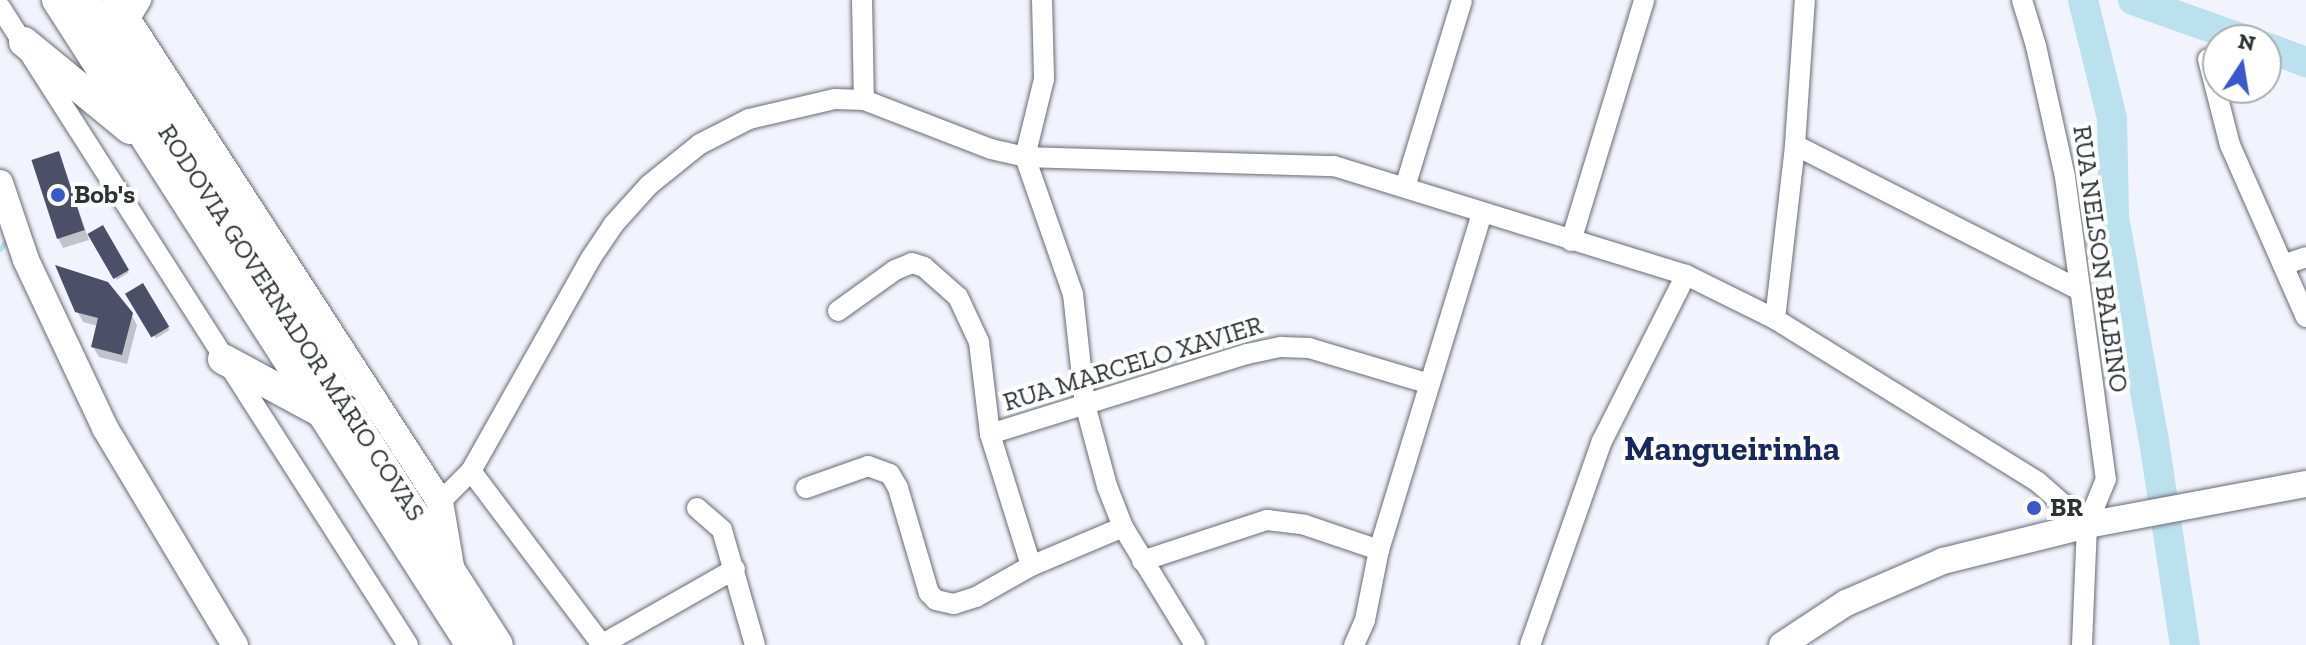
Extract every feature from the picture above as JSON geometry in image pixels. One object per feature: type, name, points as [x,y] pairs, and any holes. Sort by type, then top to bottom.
[{"type":"highway","name":"RODOVIA GOVERNADOR MÁRIO COVAS","points":[[57,0],[471,645]]},
{"type":"highway","name":"RODOVIA GOVERNADOR MÁRIO COVAS","points":[[84,0],[498,645]]},
{"type":"highway","points":[[126,66],[128,7]]},
{"type":"highway","points":[[24,42],[153,148]]},
{"type":"highway","points":[[223,359],[325,414]]},
{"type":"main road","points":[[128,7],[440,502],[453,575]]},
{"type":"main road","points":[[0,183],[26,260],[105,428],[235,645]]},
{"type":"main road","points":[[1782,645],[1846,603],[1943,561],[2087,525],[2306,484]]},
{"type":"street","points":[[862,0],[864,100]]},
{"type":"street","points":[[1042,0],[1044,79],[1025,157],[1073,294],[1085,404],[1107,486],[1123,527],[1184,642]]},
{"type":"street","points":[[1405,187],[1462,0]]},
{"type":"street","points":[[1571,241],[1644,0]]},
{"type":"street","points":[[1775,319],[1795,145],[1805,0]]},
{"type":"street","name":"RUA NELSON BALBINO","points":[[2022,0],[2054,119],[2106,479],[2087,525]]},
{"type":"street","points":[[0,7],[402,641]]},
{"type":"street","points":[[440,502],[471,471],[591,258],[613,225],[649,185],[700,144],[749,119],[812,102],[864,100],[991,149],[1025,157],[1334,166],[1686,275],[1775,319],[2038,482],[2087,525],[2082,645]]},
{"type":"street","points":[[2220,104],[2230,145],[2306,317]]},
{"type":"street","points":[[1795,145],[2080,290]]},
{"type":"street","points":[[1354,645],[1365,620],[1379,550],[1482,213]]},
{"type":"street","points":[[2283,265],[2306,257]]},
{"type":"street","points":[[838,311],[905,264],[924,267],[958,297],[969,315],[985,372],[990,434],[1031,566]]},
{"type":"street","points":[[1530,645],[1602,441],[1686,275]]},
{"type":"street","name":"RUA MARCELO XAVIER","points":[[990,434],[1281,347],[1309,348],[1430,384]]},
{"type":"street","points":[[806,488],[868,466],[890,474],[898,488],[929,593],[944,603],[954,604],[976,597],[1031,566],[1123,527]]},
{"type":"street","points":[[471,471],[602,645],[735,569]]},
{"type":"street","points":[[697,508],[722,530],[755,645]]},
{"type":"street","points":[[1142,561],[1258,522],[1305,525],[1379,550]]},
{"type":"building","name":"Bob's","points":[[59,151],[85,230],[57,239],[31,160]]},
{"type":"building","points":[[103,225],[129,270],[113,279],[87,234]]},
{"type":"building","points":[[55,265],[108,282],[133,313],[122,355],[91,347],[98,318],[75,312]]},
{"type":"building","points":[[143,283],[169,327],[151,338],[125,294]]},
{"type":"waterway","points":[[2083,0],[2112,118],[2114,217],[2154,441],[2185,645]]},
{"type":"waterway","points":[[2133,0],[2202,24]]},
{"type":"waterway","points":[[2282,53],[2306,62]]},
{"type":"waterway","points":[[0,249],[9,237]]},
{"type":"place","name":"Bob's","points":[[58,195]]},
{"type":"place","name":"BR","points":[[2034,508]]},
{"type":"district","name":"Mangueirinha","points":[[1732,449]]}]
